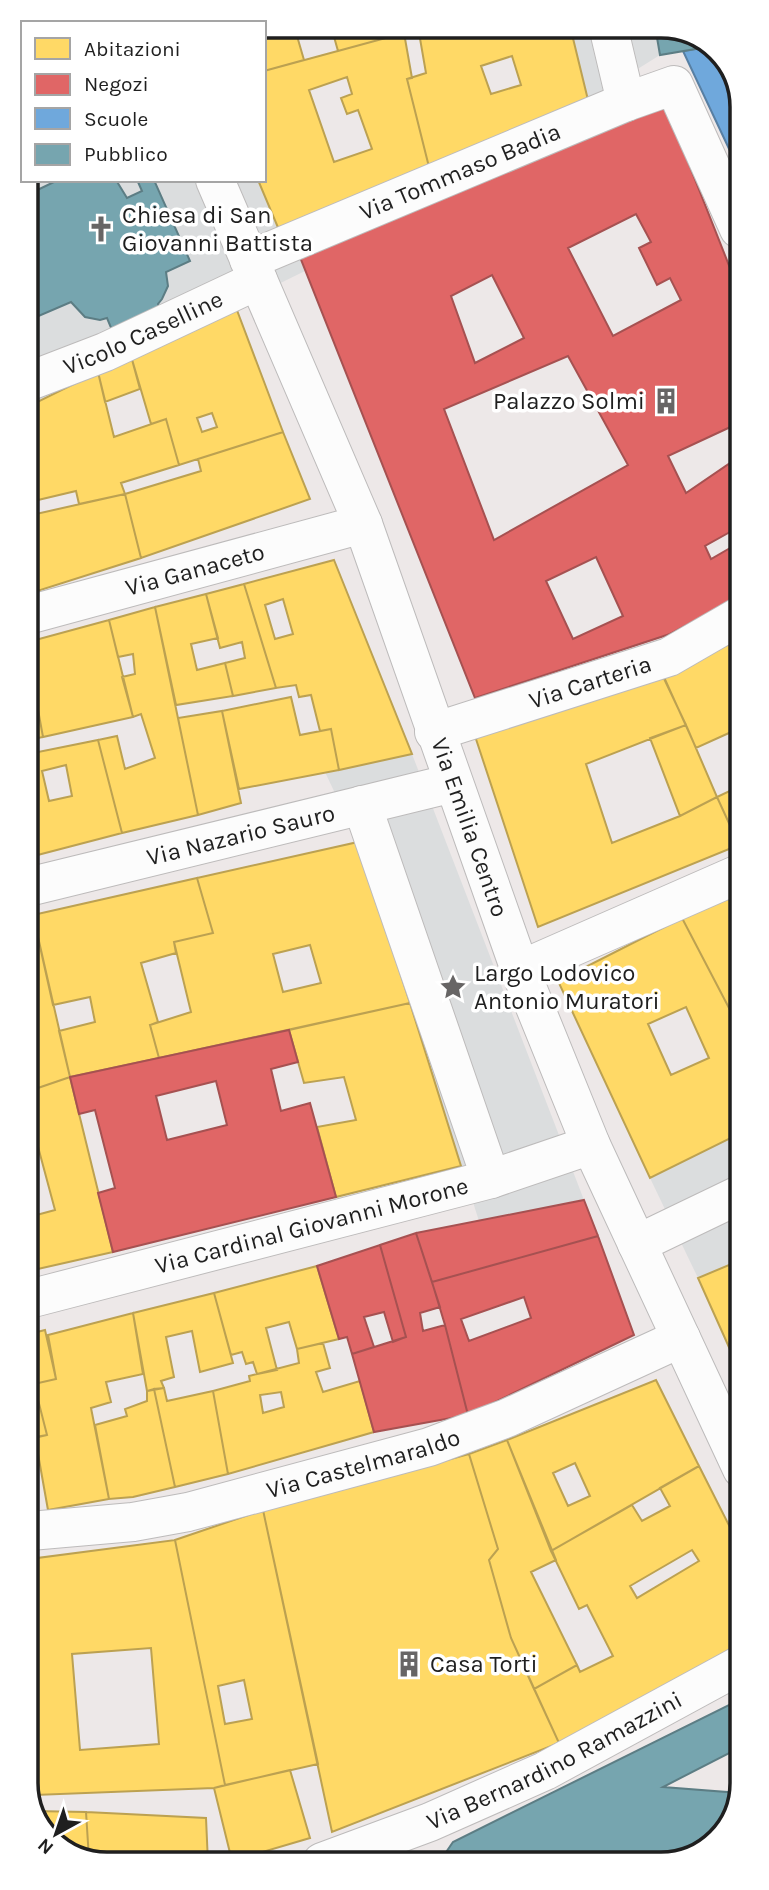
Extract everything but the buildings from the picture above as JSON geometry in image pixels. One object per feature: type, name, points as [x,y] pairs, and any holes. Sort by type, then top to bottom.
[{"type":"street","points":[[611,39],[626,102]]},
{"type":"street","name":"Via Tommaso Badia","points":[[253,270],[626,102],[674,85],[730,209]]},
{"type":"street","name":"Via Emilia Centro","points":[[216,182],[363,524],[520,970],[591,1145],[730,1443]]},
{"type":"street","name":"Vicolo Caselline","points":[[39,377],[105,352],[253,270]]},
{"type":"street","name":"Via Ganaceto","points":[[39,612],[363,524]]},
{"type":"street","name":"Via Carteria","points":[[434,732],[669,657],[730,622]]},
{"type":"street","name":"Via Nazario Sauro","points":[[39,884],[453,783]]},
{"type":"street","points":[[362,805],[491,1180]]},
{"type":"street","points":[[520,970],[730,877]]},
{"type":"street","name":"Via Cardinal Giovanni Morone","points":[[38,1297],[491,1180],[591,1145]]},
{"type":"street","points":[[637,1244],[730,1199]]},
{"type":"street","name":"Via Castelmaraldo","points":[[38,1530],[133,1522],[188,1512],[429,1447],[507,1418],[681,1338]]},
{"type":"street","name":"Via Bernardino Ramazzini","points":[[351,1851],[430,1822],[545,1772],[730,1671]]},
{"type":"shaded area","points":[[573,39],[657,39],[660,55],[588,100]]},
{"type":"shaded area","points":[[39,182],[259,182],[279,229],[288,227],[305,271],[39,401]]},
{"type":"shaded area","name":"Largo Lodovico Antonio Muratori","points":[[412,754],[584,1200],[479,1221],[358,842],[325,772]]},
{"type":"shaded area","points":[[730,1138],[730,1265],[698,1278],[650,1178]]},
{"type":"place","name":"Chiesa di San Giovanni Battista","points":[[101,229]]},
{"type":"place","name":"Palazzo Solmi","points":[[666,401]]},
{"type":"place","name":"Largo Lodovico Antonio Muratori","points":[[453,987]]},
{"type":"place","name":"Casa Torti","points":[[409,1664]]}]
